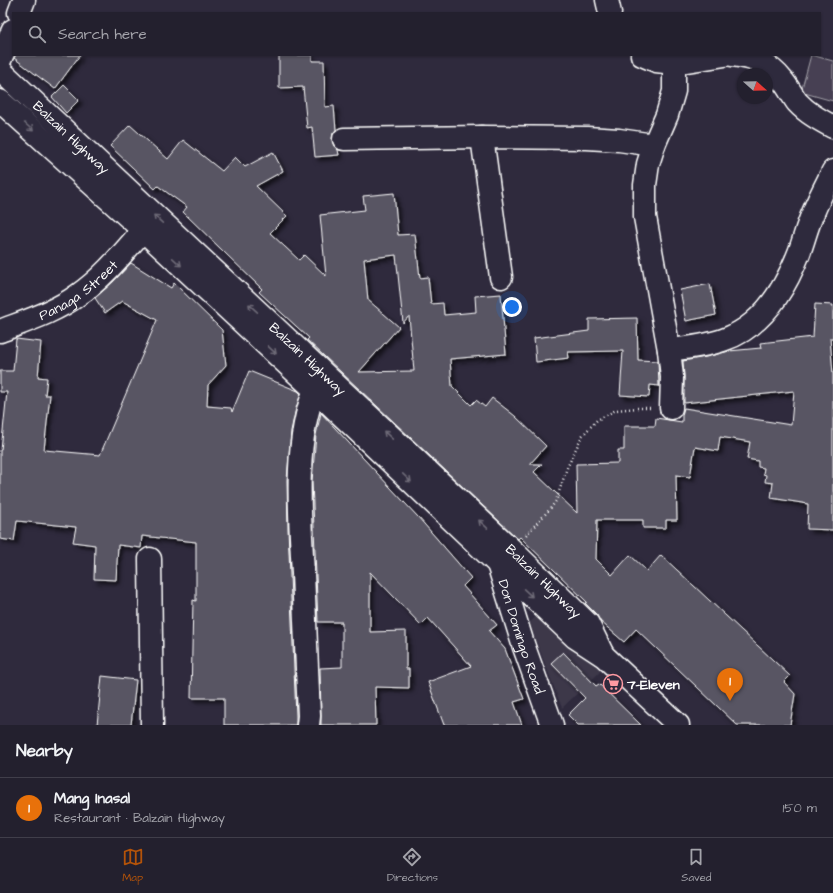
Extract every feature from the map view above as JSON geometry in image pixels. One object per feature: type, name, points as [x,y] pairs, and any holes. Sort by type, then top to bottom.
[{"type":"street","points":[[19,12],[24,0]]},
{"type":"street","points":[[607,0],[610,12]]},
{"type":"street","points":[[0,60],[12,32]]},
{"type":"street","points":[[644,56],[656,61],[674,63],[713,56]]},
{"type":"street","points":[[740,56],[762,62],[782,80],[798,102],[812,115],[833,127]]},
{"type":"street","points":[[671,408],[672,377],[669,350],[645,217],[645,185],[648,164],[654,145],[667,115],[674,91],[674,63]]},
{"type":"street","name":"Balzain Highway","points":[[0,70],[505,558],[575,637],[604,656],[678,725]]},
{"type":"street","name":"Balzain Highway","points":[[0,101],[143,230],[316,390],[505,558]]},
{"type":"street","points":[[344,139],[482,137],[619,140],[654,145]]},
{"type":"street","points":[[482,137],[501,277]]},
{"type":"street","points":[[669,350],[700,346],[724,340],[749,327],[766,311],[799,254],[813,213],[833,171]]},
{"type":"street","name":"Panaga Street","points":[[0,331],[56,308],[79,295],[105,272],[143,230]]},
{"type":"street","points":[[308,725],[309,716],[300,503],[302,449],[306,420],[309,406],[316,390]]},
{"type":"street","name":"Don Domingo Road","points":[[505,558],[524,647],[552,725]]},
{"type":"street","points":[[150,559],[152,725]]},
{"type":"path","points":[[505,558],[553,505],[561,488],[567,468],[582,436],[597,420],[616,410],[671,408]]},
{"type":"shaded area","points":[[811,56],[833,61],[833,101],[801,92]]},
{"type":"shaded area","points":[[541,612],[601,671],[562,708],[529,623]]},
{"type":"building","points":[[15,56],[79,56],[55,89],[14,58]]},
{"type":"building","points":[[279,56],[312,56],[312,61],[324,61],[325,107],[334,106],[336,130],[333,133],[332,140],[334,146],[338,150],[339,155],[315,157],[312,127],[307,128],[303,87],[279,88]]},
{"type":"building","points":[[64,85],[79,100],[66,113],[52,97]]},
{"type":"building","points":[[130,125],[168,159],[183,140],[222,171],[235,157],[245,167],[273,152],[283,171],[256,186],[287,216],[270,233],[299,260],[304,255],[326,276],[320,215],[365,210],[363,196],[394,193],[398,235],[415,234],[420,278],[428,277],[431,304],[443,303],[444,315],[476,312],[475,296],[501,294],[506,354],[450,359],[452,386],[471,405],[476,400],[485,407],[492,398],[515,416],[546,446],[530,464],[542,464],[534,472],[577,513],[576,464],[618,463],[618,450],[624,450],[624,426],[655,426],[656,418],[682,422],[684,408],[791,425],[794,391],[684,403],[683,361],[729,351],[761,348],[760,343],[813,337],[815,304],[833,305],[833,338],[830,338],[833,374],[833,530],[807,529],[808,504],[771,498],[773,483],[765,482],[766,475],[763,474],[764,468],[758,467],[758,461],[747,459],[750,442],[720,437],[718,451],[695,447],[690,477],[676,475],[677,520],[666,520],[666,528],[643,528],[643,520],[597,520],[596,559],[612,575],[630,555],[647,571],[661,555],[790,676],[784,682],[795,694],[790,725],[737,725],[636,629],[624,642],[600,621],[597,615],[585,603],[587,602],[520,537],[518,539],[307,340],[309,338],[259,292],[262,289],[183,212],[187,207],[158,186],[155,189],[110,146]],"holes":[[[396,255],[403,323],[409,316],[414,371],[359,372],[399,327],[368,300],[364,259]]]},
{"type":"building","points":[[131,263],[171,288],[174,283],[222,330],[226,365],[208,385],[207,406],[231,408],[232,412],[249,371],[298,391],[301,394],[291,431],[287,480],[296,725],[224,725],[224,698],[191,698],[193,600],[196,601],[196,542],[142,536],[141,548],[118,545],[116,580],[94,579],[95,545],[73,542],[76,527],[17,521],[14,541],[0,539],[0,450],[7,392],[0,392],[0,371],[13,371],[16,339],[41,342],[38,377],[47,378],[45,395],[50,395],[44,450],[100,455],[157,320],[122,301],[105,313],[95,298]]},
{"type":"building","points":[[710,284],[716,315],[686,321],[680,290]]},
{"type":"building","points":[[637,318],[638,360],[658,361],[659,386],[650,385],[649,397],[620,395],[623,351],[568,352],[569,358],[536,362],[534,338],[589,331],[589,319]]},
{"type":"building","points":[[321,413],[418,517],[471,578],[463,586],[497,625],[489,631],[505,649],[524,699],[514,702],[522,725],[444,725],[428,682],[471,666],[428,618],[421,625],[370,572],[370,632],[406,631],[406,669],[409,669],[409,688],[375,687],[376,725],[321,725],[320,668],[342,667],[342,622],[318,622],[312,481],[316,435]]},
{"type":"building","points":[[563,652],[596,686],[599,684],[641,725],[578,725],[568,715],[585,698],[551,663]]},
{"type":"building","points":[[102,676],[136,680],[131,725],[97,725]]},
{"type":"place","name":"7-Eleven","points":[[613,684]]},
{"type":"place","name":"Mang Inasal","points":[[730,701]]}]
